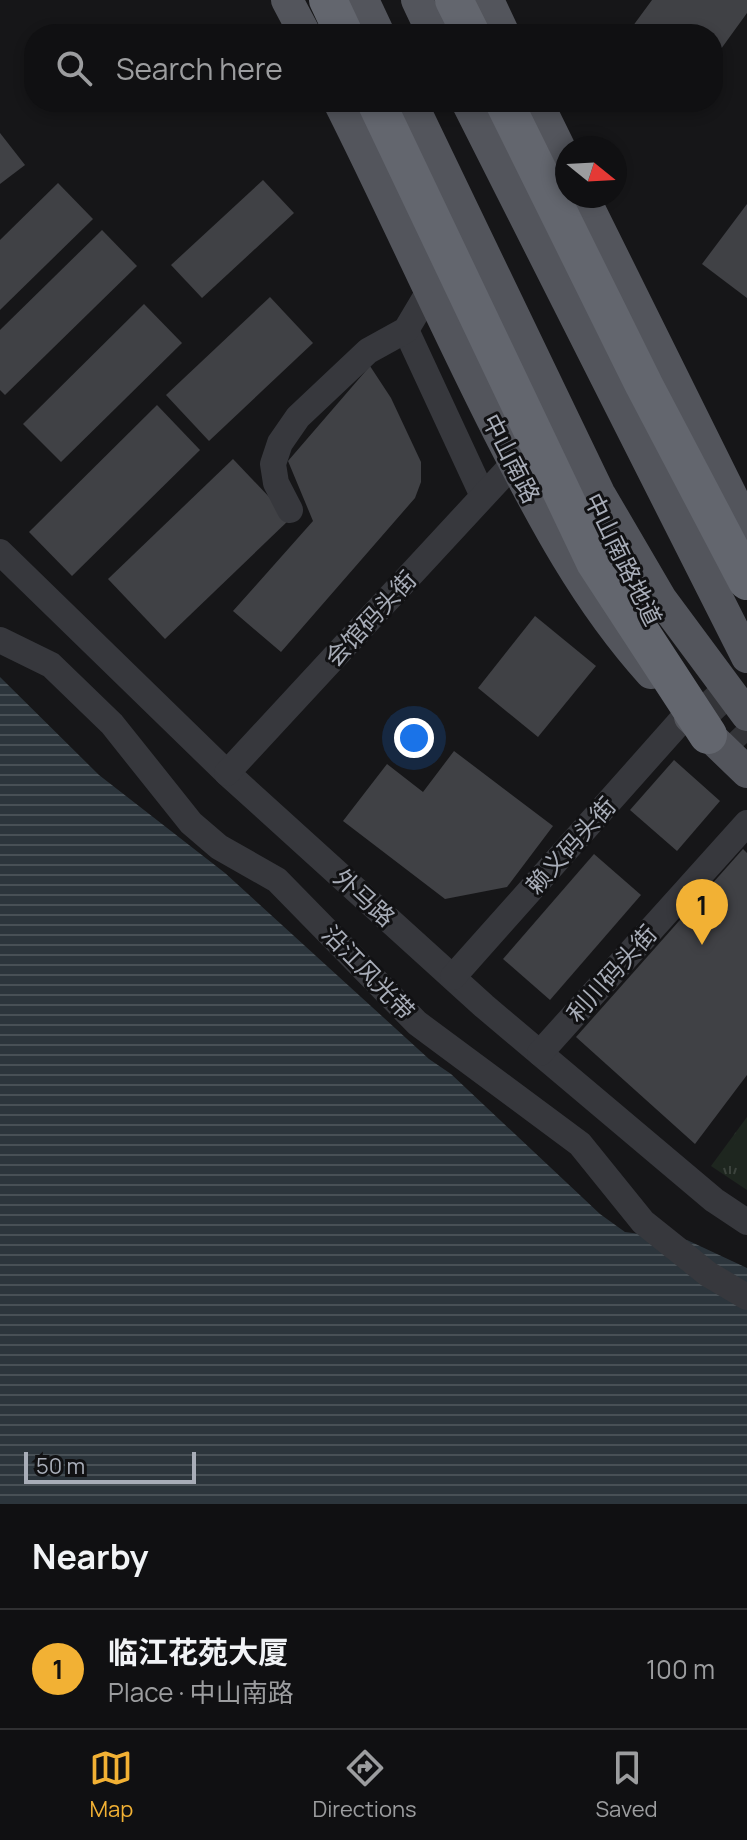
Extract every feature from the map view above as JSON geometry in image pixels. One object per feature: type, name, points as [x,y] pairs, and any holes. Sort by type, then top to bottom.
[{"type":"highway","points":[[328,0],[339,24]]},
{"type":"highway","points":[[454,0],[466,24]]},
{"type":"highway","points":[[381,112],[551,470],[606,569],[699,714]]},
{"type":"highway","points":[[509,112],[705,506],[747,566]]},
{"type":"highway","points":[[705,506],[730,586]]},
{"type":"main road","points":[[287,0],[300,24]]},
{"type":"main road","points":[[363,0],[374,24]]},
{"type":"main road","points":[[417,0],[428,24]]},
{"type":"main road","points":[[488,0],[499,24]]},
{"type":"main road","name":"中山南路","points":[[344,112],[428,293],[561,551],[599,608],[699,714],[747,772]]},
{"type":"main road","points":[[416,112],[599,493],[661,599],[747,715]]},
{"type":"main road","points":[[472,112],[685,539],[730,586],[747,639]]},
{"type":"main road","points":[[542,112],[555,139]]},
{"type":"main road","points":[[589,208],[747,527]]},
{"type":"main road","name":"中山南路地道","points":[[562,416],[617,556],[666,644],[699,714]]},
{"type":"main road","points":[[730,586],[747,657]]},
{"type":"street","points":[[290,510],[276,483],[273,464],[280,443],[298,417],[368,351],[406,330],[428,293]]},
{"type":"street","points":[[406,330],[483,496]]},
{"type":"street","name":"会馆码头街","points":[[227,773],[514,463]]},
{"type":"street","name":"外马路","points":[[0,552],[227,773],[453,977],[714,1200],[747,1222]]},
{"type":"street","name":"沿江风光带","points":[[0,640],[51,665],[112,724],[191,823],[219,847],[277,880],[417,1023],[580,1144],[643,1222],[708,1274],[747,1297]]},
{"type":"street","name":"赖义码头街","points":[[453,977],[699,714]]},
{"type":"street","name":"利川码头街","points":[[540,1053],[747,823]]},
{"type":"green space","points":[[747,1117],[747,1190],[711,1166]]},
{"type":"shaded area","points":[[0,677],[99,775],[225,873],[429,1059],[451,1074],[600,1214],[625,1232],[687,1240],[747,1268],[747,1504],[0,1504]]},
{"type":"building","points":[[652,0],[747,0],[747,13],[723,46],[723,24],[634,24]]},
{"type":"building","points":[[0,133],[25,165],[0,184]]},
{"type":"building","points":[[263,180],[294,213],[202,298],[171,265]]},
{"type":"building","points":[[58,183],[93,219],[0,310],[0,240]]},
{"type":"building","points":[[747,204],[747,298],[702,264]]},
{"type":"building","points":[[102,230],[137,266],[5,395],[0,390],[0,330]]},
{"type":"building","points":[[270,297],[313,343],[209,441],[166,395]]},
{"type":"building","points":[[144,304],[182,343],[61,462],[23,424]]},
{"type":"building","points":[[370,366],[391,398],[421,462],[421,482],[415,498],[281,652],[233,611],[313,521],[288,461]]},
{"type":"building","points":[[157,405],[200,450],[72,576],[29,532]]},
{"type":"building","points":[[233,459],[290,519],[165,639],[108,579]]},
{"type":"building","points":[[535,616],[596,666],[538,737],[478,688]]},
{"type":"building","points":[[454,751],[553,826],[507,887],[445,899],[343,821],[387,764],[423,792]]},
{"type":"building","points":[[674,760],[720,801],[677,851],[630,810]]},
{"type":"building","points":[[743,849],[747,853],[747,1075],[695,1144],[576,1037]]},
{"type":"building","points":[[594,854],[641,895],[550,1000],[503,959]]},
{"type":"tunnel","points":[[701,694],[747,743]]},
{"type":"place","name":"临江花苑大厦","points":[[702,945]]}]
